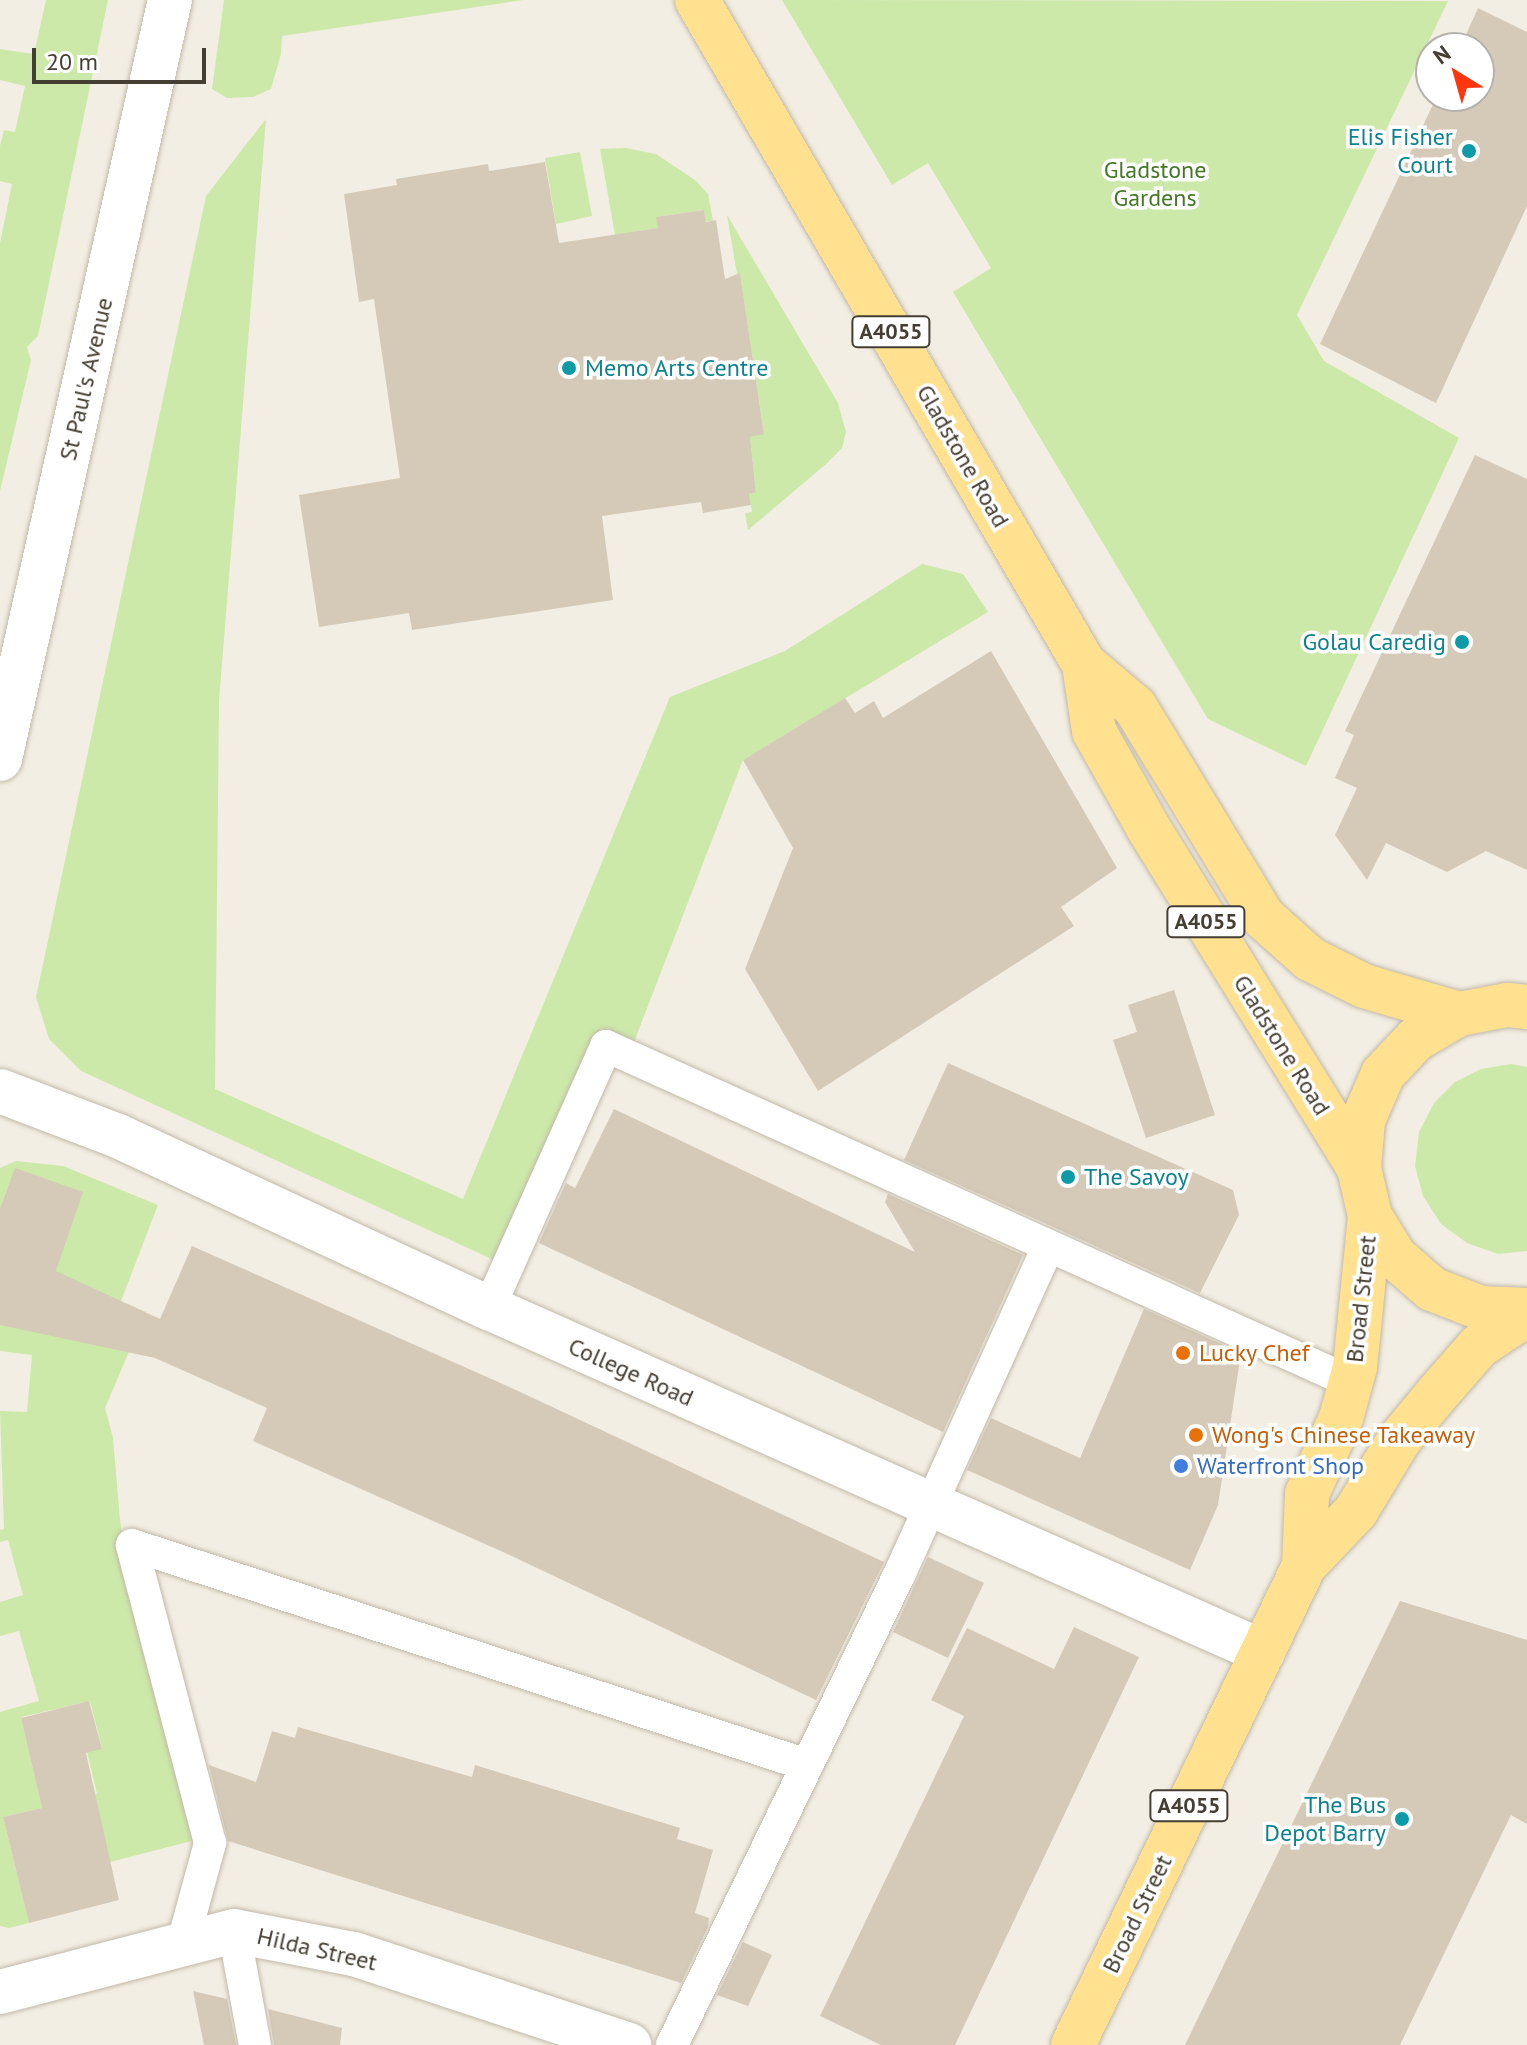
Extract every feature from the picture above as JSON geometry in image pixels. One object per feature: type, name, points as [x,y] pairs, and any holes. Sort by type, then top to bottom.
[{"type":"main road","name":"Gladstone Road","points":[[697,0],[1084,664],[1135,707],[1264,918],[1310,959],[1364,986],[1459,1014]]},
{"type":"main road","name":"Gladstone Road","points":[[1084,664],[1094,731],[1149,829],[1359,1168]]},
{"type":"main road","points":[[1527,1007],[1507,1005],[1459,1014],[1416,1039],[1383,1074],[1363,1120],[1359,1168],[1370,1216],[1395,1257],[1432,1289],[1481,1308],[1527,1312]]},
{"type":"main road","name":"Broad Street","points":[[1304,1566],[1307,1494],[1341,1418],[1351,1382],[1370,1216]]},
{"type":"main road","name":"Broad Street","points":[[1073,2045],[1304,1566],[1356,1511],[1399,1440],[1479,1346],[1527,1312]]},
{"type":"street","name":"St Paul's Avenue","points":[[0,759],[170,0]]},
{"type":"street","name":"College Road","points":[[0,1091],[118,1136],[489,1308],[1263,1652]]},
{"type":"street","name":"Hilda Street","points":[[0,1992],[234,1931],[354,1954],[629,2045]]},
{"type":"lane","points":[[489,1308],[606,1046],[1351,1382]]},
{"type":"lane","points":[[672,2045],[930,1506],[1048,1246]]},
{"type":"lane","points":[[183,1942],[210,1843],[132,1545],[807,1765]]},
{"type":"lane","points":[[234,1931],[255,2045]]},
{"type":"green space","points":[[46,0],[108,0],[38,336],[27,347],[31,360],[0,491],[0,243],[12,184],[0,181],[0,146],[4,130],[15,132],[25,86],[0,80],[0,49],[34,54]]},
{"type":"green space","points":[[224,0],[523,0],[282,36],[281,54],[271,89],[253,97],[227,98],[212,89]]},
{"type":"green space","name":"Gladstone Gardens","points":[[782,0],[1448,1],[1433,32],[1415,32],[1415,70],[1297,315],[1324,361],[1459,438],[1306,766],[1208,719],[953,292],[991,268],[928,163],[892,185]]},
{"type":"green space","points":[[266,119],[219,701],[215,1089],[463,1199],[670,697],[785,651],[922,564],[963,574],[988,612],[743,760],[634,1042],[601,1029],[494,1260],[81,1071],[49,1039],[36,997],[206,196]]},
{"type":"green space","points":[[626,148],[656,154],[695,180],[708,194],[713,221],[706,221],[703,210],[657,217],[658,228],[615,235],[600,149]]},
{"type":"green space","points":[[580,152],[592,216],[556,224],[545,158]]},
{"type":"green space","points":[[727,215],[838,403],[846,432],[842,448],[825,465],[748,530],[745,513],[752,512],[749,494],[756,491],[750,437],[764,433],[740,274],[737,274]]},
{"type":"green space","points":[[1511,1064],[1527,1067],[1527,1251],[1498,1254],[1467,1243],[1441,1224],[1423,1196],[1415,1166],[1419,1132],[1434,1103],[1455,1082],[1481,1069]]},
{"type":"green space","points":[[16,1161],[63,1166],[158,1205],[121,1301],[146,1312],[105,1408],[113,1438],[120,1520],[130,1585],[203,1838],[110,1862],[93,1795],[97,1794],[87,1752],[102,1748],[90,1701],[21,1717],[42,1808],[3,1817],[29,1923],[9,1928],[0,1926],[0,1712],[39,1701],[19,1631],[0,1636],[0,1602],[23,1595],[8,1540],[0,1542],[0,1530],[4,1529],[0,1411],[27,1412],[32,1355],[0,1351],[0,1168]]},
{"type":"building","name":"Elis Fisher Court","points":[[1478,8],[1527,32],[1527,206],[1436,403],[1320,344],[1429,112],[1495,112],[1495,32],[1467,32]]},
{"type":"building","name":"Memo Arts Centre","points":[[545,162],[559,243],[658,228],[656,217],[704,210],[706,222],[716,220],[725,279],[740,273],[764,434],[750,437],[756,492],[749,494],[751,505],[703,513],[701,502],[602,516],[613,600],[412,630],[409,613],[319,627],[299,495],[400,478],[374,299],[359,302],[344,194],[397,185],[396,179],[488,164],[489,171]]},
{"type":"building","name":"Golau Caredig","points":[[1475,455],[1527,479],[1527,870],[1486,851],[1447,872],[1386,843],[1367,880],[1335,835],[1357,788],[1335,778],[1354,735],[1345,731]]},
{"type":"building","points":[[991,651],[1117,868],[1061,907],[1074,926],[818,1091],[745,969],[793,848],[743,760],[845,698],[855,713],[874,701],[883,718]]},
{"type":"building","points":[[1174,990],[1215,1115],[1146,1138],[1113,1040],[1137,1032],[1128,1005]]},
{"type":"building","name":"The Savoy","points":[[948,1063],[1233,1190],[1239,1215],[1200,1293],[904,1160]]},
{"type":"building","points":[[614,1109],[915,1252],[885,1202],[888,1194],[1023,1255],[943,1432],[539,1243],[566,1183],[575,1188]]},
{"type":"building","points":[[15,1168],[83,1192],[56,1271],[160,1319],[192,1246],[516,1390],[884,1562],[816,1700],[503,1552],[253,1441],[267,1408],[155,1358],[0,1325],[0,1209]]},
{"type":"building","points":[[1144,1309],[1241,1353],[1218,1505],[1190,1570],[967,1470],[991,1418],[1080,1458]]},
{"type":"building","points":[[928,1557],[984,1583],[948,1658],[893,1632]]},
{"type":"building","name":"The Bus Depot Barry","points":[[1400,1601],[1527,1640],[1527,1824],[1511,1815],[1400,2045],[1185,2045]]},
{"type":"building","points":[[1074,1627],[1139,1657],[955,2045],[881,2045],[820,2016],[964,1716],[931,1700],[967,1628],[1054,1669]]},
{"type":"building","points":[[89,1701],[102,1749],[86,1753],[119,1900],[29,1923],[3,1817],[42,1808],[21,1718]]},
{"type":"building","points":[[298,1727],[472,1777],[475,1765],[680,1828],[677,1839],[713,1850],[695,1913],[709,1918],[708,1927],[681,1983],[228,1841],[209,1765],[256,1782],[272,1731],[295,1738]]},
{"type":"building","points":[[743,1942],[772,1955],[748,2006],[717,1995]]},
{"type":"building","points":[[193,1991],[227,1999],[236,2045],[204,2045]]},
{"type":"building","points":[[268,2009],[342,2028],[340,2045],[274,2045]]},
{"type":"place","name":"Elis Fisher Court","points":[[1469,151]]},
{"type":"place","name":"Memo Arts Centre","points":[[569,368]]},
{"type":"place","name":"Golau Caredig","points":[[1462,642]]},
{"type":"place","name":"The Savoy","points":[[1068,1177]]},
{"type":"place","name":"Lucky Chef","points":[[1183,1353]]},
{"type":"place","name":"Wong's Chinese Takeaway","points":[[1196,1435]]},
{"type":"place","name":"Waterfront Shop","points":[[1181,1466]]},
{"type":"place","name":"The Bus Depot Barry","points":[[1402,1819]]}]
